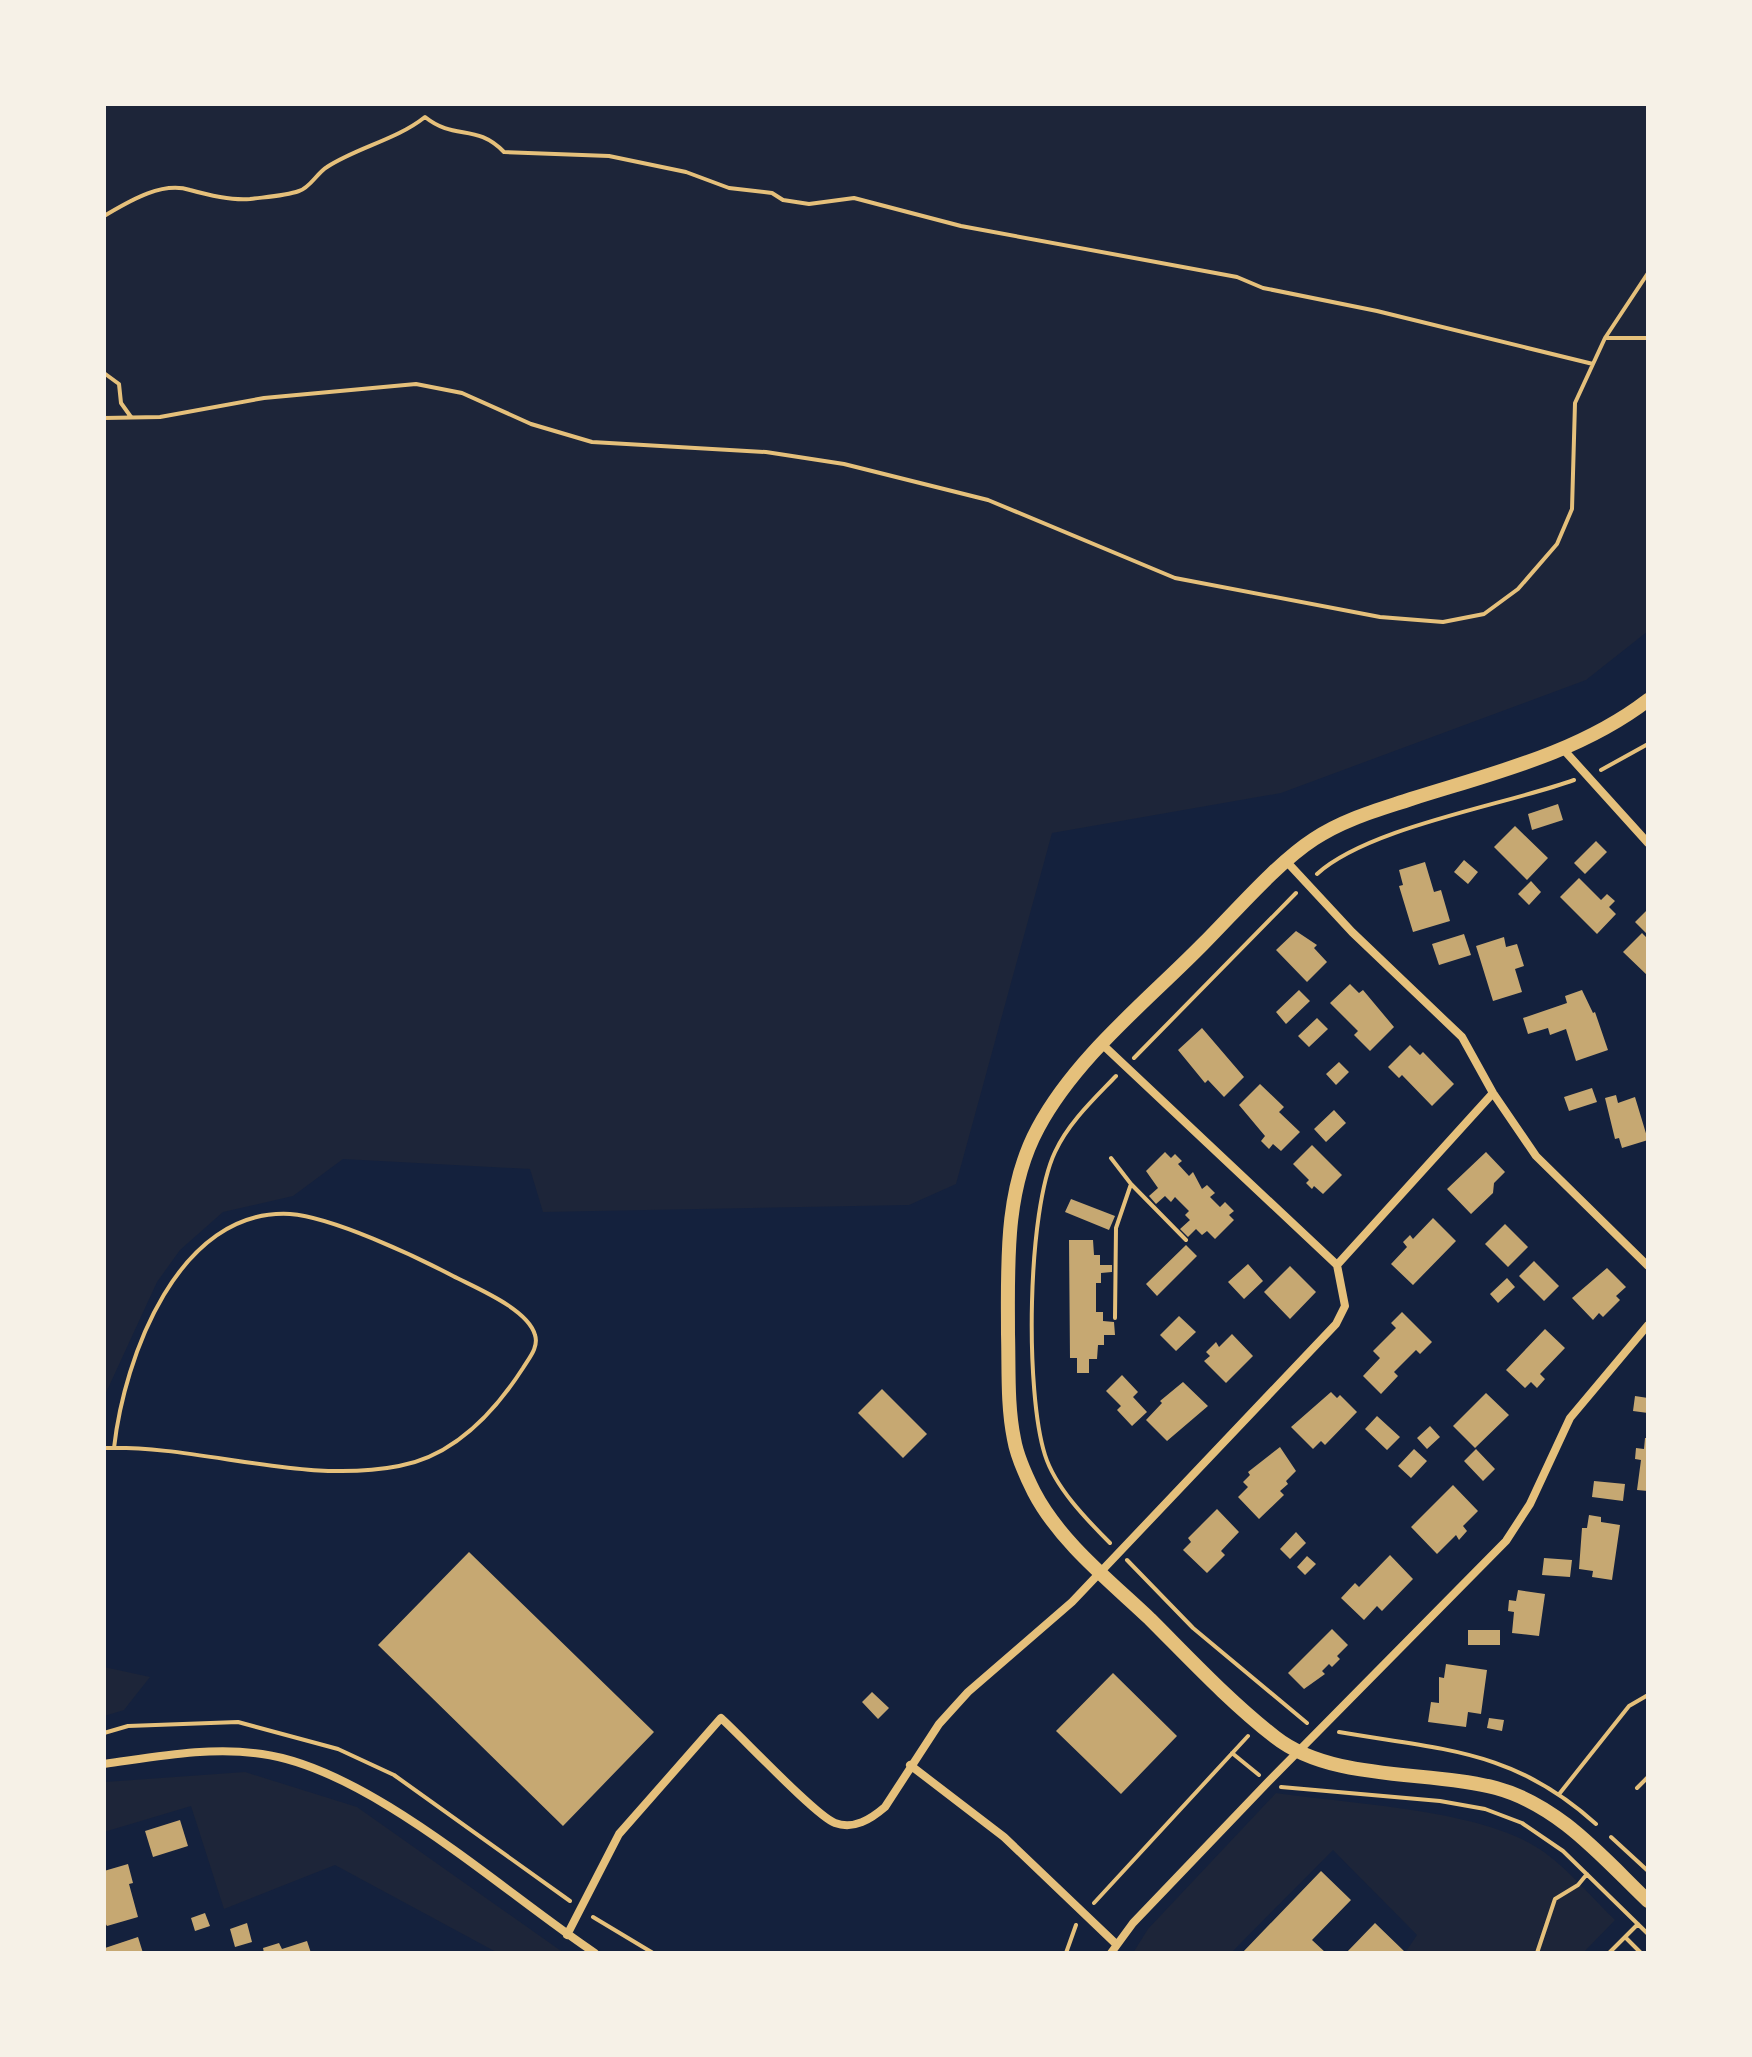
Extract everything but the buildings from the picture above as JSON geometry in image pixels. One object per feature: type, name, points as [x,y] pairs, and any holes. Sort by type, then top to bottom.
[{"type":"street","points":[[1648,700],[1617,721],[1563,749],[1357,816],[1312,839],[1103,1045],[1057,1096],[1036,1131],[1019,1176],[1011,1217],[1008,1269],[1009,1386],[1014,1440],[1037,1498],[1059,1528],[1101,1572],[1257,1722],[1299,1751],[1383,1772],[1500,1789],[1531,1801],[1572,1829],[1648,1901]]},
{"type":"street","points":[[1563,749],[1648,843]]},
{"type":"street","points":[[1287,862],[1352,932],[1462,1037],[1493,1093],[1536,1156],[1648,1266]]},
{"type":"street","points":[[567,1935],[619,1834],[721,1718],[833,1823],[852,1825],[874,1817],[885,1807],[939,1724],[968,1692],[1120,1553],[1336,1324],[1345,1306],[1337,1265],[1103,1045]]},
{"type":"street","points":[[1337,1265],[1493,1093]]},
{"type":"street","points":[[1111,1953],[1116,1944],[1268,1782],[1506,1541],[1530,1504],[1570,1418],[1648,1325]]},
{"type":"street","points":[[104,1764],[169,1755],[236,1752],[288,1760],[374,1797],[595,1953]]},
{"type":"street","points":[[910,1765],[1004,1837],[1086,1912],[1116,1944]]},
{"type":"path","points":[[104,216],[144,194],[167,190],[189,189],[204,196],[247,200],[301,191],[326,168],[381,140],[406,132],[425,117],[438,127],[489,136],[504,152],[609,156],[809,204],[854,198],[906,209],[961,226],[1237,277],[1263,288],[1377,311],[1593,364]]},
{"type":"path","points":[[104,418],[160,417],[264,398],[416,384],[462,393],[531,424],[592,442],[766,452],[844,464],[988,500],[1175,578],[1380,617],[1443,622],[1484,614],[1518,589],[1557,544],[1572,509],[1575,403],[1605,338],[1648,273]]},
{"type":"path","points":[[1605,338],[1648,338]]},
{"type":"path","points":[[104,373],[119,384],[121,403],[131,417]]},
{"type":"path","points":[[1648,744],[1586,775],[1380,840],[1336,859],[1307,882],[1126,1066],[1069,1129],[1055,1152],[1040,1196],[1033,1378],[1045,1458],[1088,1522],[1193,1628],[1302,1720],[1321,1729],[1470,1754],[1517,1770],[1560,1793],[1648,1871]]},
{"type":"path","points":[[1111,1158],[1131,1184],[1186,1240]]},
{"type":"path","points":[[1115,1318],[1116,1228],[1131,1184]]},
{"type":"path","points":[[104,1448],[357,1472],[402,1466],[440,1452],[474,1429],[511,1387],[535,1348],[535,1335],[524,1318],[499,1300],[419,1258],[352,1232],[291,1214],[250,1217],[217,1234],[192,1255],[167,1285],[118,1412],[114,1448]]},
{"type":"path","points":[[1560,1793],[1629,1706],[1648,1695]]},
{"type":"path","points":[[1066,1953],[1072,1931],[1086,1912],[1257,1722]]},
{"type":"path","points":[[1232,1753],[1268,1782],[1284,1788],[1440,1801],[1485,1809],[1522,1823],[1563,1851],[1648,1934]]},
{"type":"path","points":[[1637,1788],[1648,1777]]},
{"type":"path","points":[[1537,1953],[1555,1899],[1578,1885],[1587,1874]]},
{"type":"path","points":[[1609,1953],[1638,1924]]},
{"type":"path","points":[[1625,1937],[1641,1953]]},
{"type":"shaded area","points":[[104,104],[1648,104],[1648,631],[1586,680],[1281,793],[1052,833],[956,1184],[909,1205],[543,1212],[530,1169],[343,1159],[293,1196],[223,1212],[180,1250],[157,1282],[104,1397]]},
{"type":"shaded area","points":[[104,1667],[150,1677],[124,1710],[104,1716]]},
{"type":"shaded area","points":[[245,1772],[357,1807],[564,1953],[498,1953],[335,1865],[224,1909],[191,1806],[104,1832],[105,1782]]},
{"type":"shaded area","points":[[1276,1793],[1415,1810],[1488,1826],[1519,1838],[1554,1859],[1615,1920],[1583,1953],[1405,1953],[1417,1935],[1333,1850],[1231,1953],[1133,1953],[1148,1929]]}]
